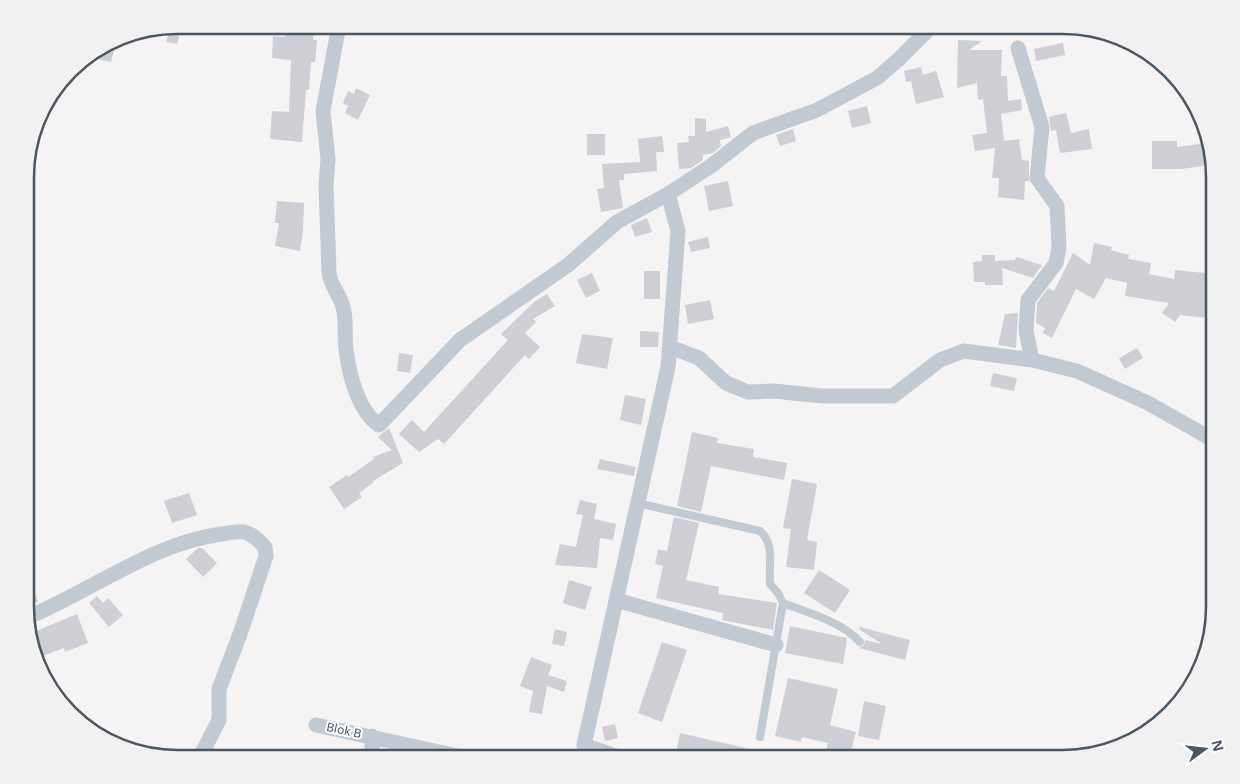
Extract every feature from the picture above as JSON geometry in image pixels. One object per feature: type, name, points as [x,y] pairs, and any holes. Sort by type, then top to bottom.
[{"type":"street","points":[[337,34],[324,111],[328,159],[326,185],[328,272],[330,282],[343,307],[346,349],[355,387],[370,418],[378,425],[396,410],[460,340],[568,265],[617,222],[668,194],[711,166],[753,133],[817,110],[877,78],[924,34]]},
{"type":"street","points":[[1018,48],[1042,127],[1037,178],[1055,201],[1058,213],[1059,247],[1056,263],[1028,300],[1026,331],[1032,360]]},
{"type":"street","points":[[584,750],[637,503],[662,399],[670,347],[674,251],[678,231],[668,194]]},
{"type":"street","points":[[670,347],[699,358],[726,383],[748,392],[774,391],[832,396],[893,396],[940,360],[964,351],[1032,360],[1077,371],[1148,403],[1206,436]]},
{"type":"street","points":[[34,615],[50,608],[136,561],[187,541],[242,531],[252,535],[265,547],[266,556],[219,689],[220,720],[205,750]]},
{"type":"street","points":[[616,600],[776,645]]},
{"type":"street","name":"Blok B","points":[[316,724],[432,750]]},
{"type":"street","points":[[372,736],[372,750]]},
{"type":"lane","points":[[637,503],[760,531],[768,538],[771,549],[768,568],[770,584],[778,592],[783,603],[760,737]]},
{"type":"lane","points":[[783,603],[824,618],[854,636],[860,642]]},
{"type":"building","points":[[168,34],[180,34],[177,44],[166,42]]},
{"type":"building","points":[[285,34],[313,34],[313,40],[317,40],[315,62],[311,62],[309,90],[306,90],[302,142],[270,139],[272,111],[289,112],[291,60],[272,58],[273,36],[285,37]]},
{"type":"building","points":[[958,40],[982,41],[969,50],[1002,50],[1001,76],[1007,76],[1008,101],[1021,99],[1022,110],[1001,114],[1004,141],[1019,139],[1022,160],[1029,161],[1029,181],[1025,181],[1024,200],[998,197],[999,178],[992,178],[995,148],[975,151],[972,135],[987,133],[983,99],[978,100],[977,83],[957,88]]},
{"type":"building","points":[[1063,43],[1065,55],[1036,61],[1034,49]]},
{"type":"building","points":[[115,49],[111,62],[96,59]]},
{"type":"building","points":[[921,67],[923,75],[936,71],[944,97],[916,104],[911,81],[906,82],[904,71]]},
{"type":"building","points":[[356,88],[370,95],[358,120],[345,113],[348,106],[343,103],[348,91],[354,94]]},
{"type":"building","points":[[867,106],[871,123],[852,128],[848,111]]},
{"type":"building","points":[[1066,113],[1071,133],[1089,129],[1092,149],[1060,153],[1056,130],[1051,131],[1049,117]]},
{"type":"building","points":[[695,118],[706,119],[706,132],[728,126],[731,137],[720,140],[721,146],[713,153],[703,155],[703,160],[691,168],[679,169],[677,143],[689,142],[688,136],[695,136]]},
{"type":"building","points":[[793,129],[796,141],[780,146],[776,135]]},
{"type":"building","points":[[587,134],[605,134],[605,155],[587,155]]},
{"type":"building","points":[[662,136],[664,152],[656,152],[657,171],[624,174],[624,180],[619,180],[623,208],[601,212],[597,189],[604,188],[602,164],[640,162],[638,139]]},
{"type":"building","points":[[1152,141],[1177,141],[1177,147],[1202,144],[1206,166],[1181,169],[1152,169]]},
{"type":"building","points":[[728,181],[733,206],[709,211],[704,186]]},
{"type":"building","points":[[277,201],[304,203],[300,251],[275,246],[279,223],[275,223]]},
{"type":"building","points":[[647,218],[652,232],[635,237],[631,225]]},
{"type":"building","points":[[708,237],[710,248],[691,252],[688,242]]},
{"type":"building","points":[[1094,243],[1112,247],[1111,250],[1129,255],[1128,259],[1151,263],[1149,274],[1174,279],[1175,270],[1206,273],[1206,318],[1180,315],[1175,322],[1162,313],[1169,303],[1125,296],[1127,283],[1106,278],[1094,299],[1076,289],[1052,338],[1043,333],[1045,328],[1036,323],[1037,303],[1048,288],[1054,291],[1073,253],[1090,265]]},
{"type":"building","points":[[982,255],[995,255],[995,261],[1015,260],[1016,257],[1042,265],[1033,278],[1002,268],[1003,285],[985,285],[985,282],[974,282],[973,262],[982,261]]},
{"type":"building","points":[[644,271],[660,271],[660,299],[644,299]]},
{"type":"building","points":[[592,273],[600,291],[586,298],[577,280]]},
{"type":"building","points":[[547,294],[555,306],[533,319],[536,322],[525,333],[540,347],[529,359],[525,355],[444,444],[438,439],[419,452],[399,434],[412,420],[424,432],[508,340],[501,334],[534,302]]},
{"type":"building","points":[[710,300],[714,319],[688,324],[685,305]]},
{"type":"building","points":[[1018,313],[1016,348],[998,345],[1005,314]]},
{"type":"building","points":[[640,331],[659,332],[658,347],[640,347]]},
{"type":"building","points":[[582,334],[613,338],[607,369],[576,363]]},
{"type":"building","points":[[1137,348],[1143,358],[1125,369],[1119,358]]},
{"type":"building","points":[[399,353],[413,355],[410,373],[397,371]]},
{"type":"building","points":[[993,373],[1017,378],[1014,391],[990,386]]},
{"type":"building","points":[[625,395],[646,399],[641,425],[620,420]]},
{"type":"building","points":[[389,428],[403,463],[373,481],[359,493],[362,497],[344,509],[329,487],[347,475],[348,477],[374,459],[373,457],[392,450],[378,437]]},
{"type":"building","points":[[692,432],[718,438],[717,443],[754,449],[753,457],[787,463],[784,480],[711,466],[701,512],[677,506]]},
{"type":"building","points":[[600,459],[636,467],[634,476],[597,469]]},
{"type":"building","points":[[792,479],[817,484],[807,540],[817,542],[814,570],[786,567],[791,529],[783,528]]},
{"type":"building","points":[[189,493],[197,515],[172,523],[164,501]]},
{"type":"building","points":[[580,500],[597,504],[594,519],[616,524],[613,540],[600,538],[597,568],[555,565],[560,544],[576,547],[583,515],[576,514]]},
{"type":"building","points":[[674,517],[699,523],[686,580],[719,587],[718,594],[777,603],[773,630],[722,620],[723,613],[656,598],[663,566],[655,564],[658,549],[667,551]]},
{"type":"building","points":[[198,548],[202,548],[217,563],[203,577],[186,559]]},
{"type":"building","points":[[819,570],[850,590],[835,613],[804,593]]},
{"type":"building","points":[[569,580],[592,587],[585,610],[563,603]]},
{"type":"building","points":[[34,589],[38,602],[34,603]]},
{"type":"building","points":[[97,596],[103,603],[108,598],[123,615],[109,627],[89,603]]},
{"type":"building","points":[[77,614],[88,643],[65,652],[64,648],[42,656],[36,631]]},
{"type":"building","points":[[790,626],[847,638],[843,664],[785,653]]},
{"type":"building","points":[[860,627],[910,640],[905,660],[859,648],[864,645],[865,640],[882,644],[859,629]]},
{"type":"building","points":[[555,629],[567,632],[564,646],[552,644]]},
{"type":"building","points":[[662,642],[687,650],[662,722],[638,713]]},
{"type":"building","points":[[531,657],[552,665],[548,675],[567,681],[564,692],[547,686],[542,714],[529,712],[533,691],[520,686]]},
{"type":"building","points":[[788,678],[838,689],[830,725],[856,732],[851,750],[826,750],[828,743],[802,737],[801,742],[775,736]]},
{"type":"building","points":[[864,701],[886,706],[879,740],[858,736]]},
{"type":"building","points":[[615,724],[618,738],[605,741],[602,727]]},
{"type":"building","points":[[680,733],[754,750],[677,750]]}]
